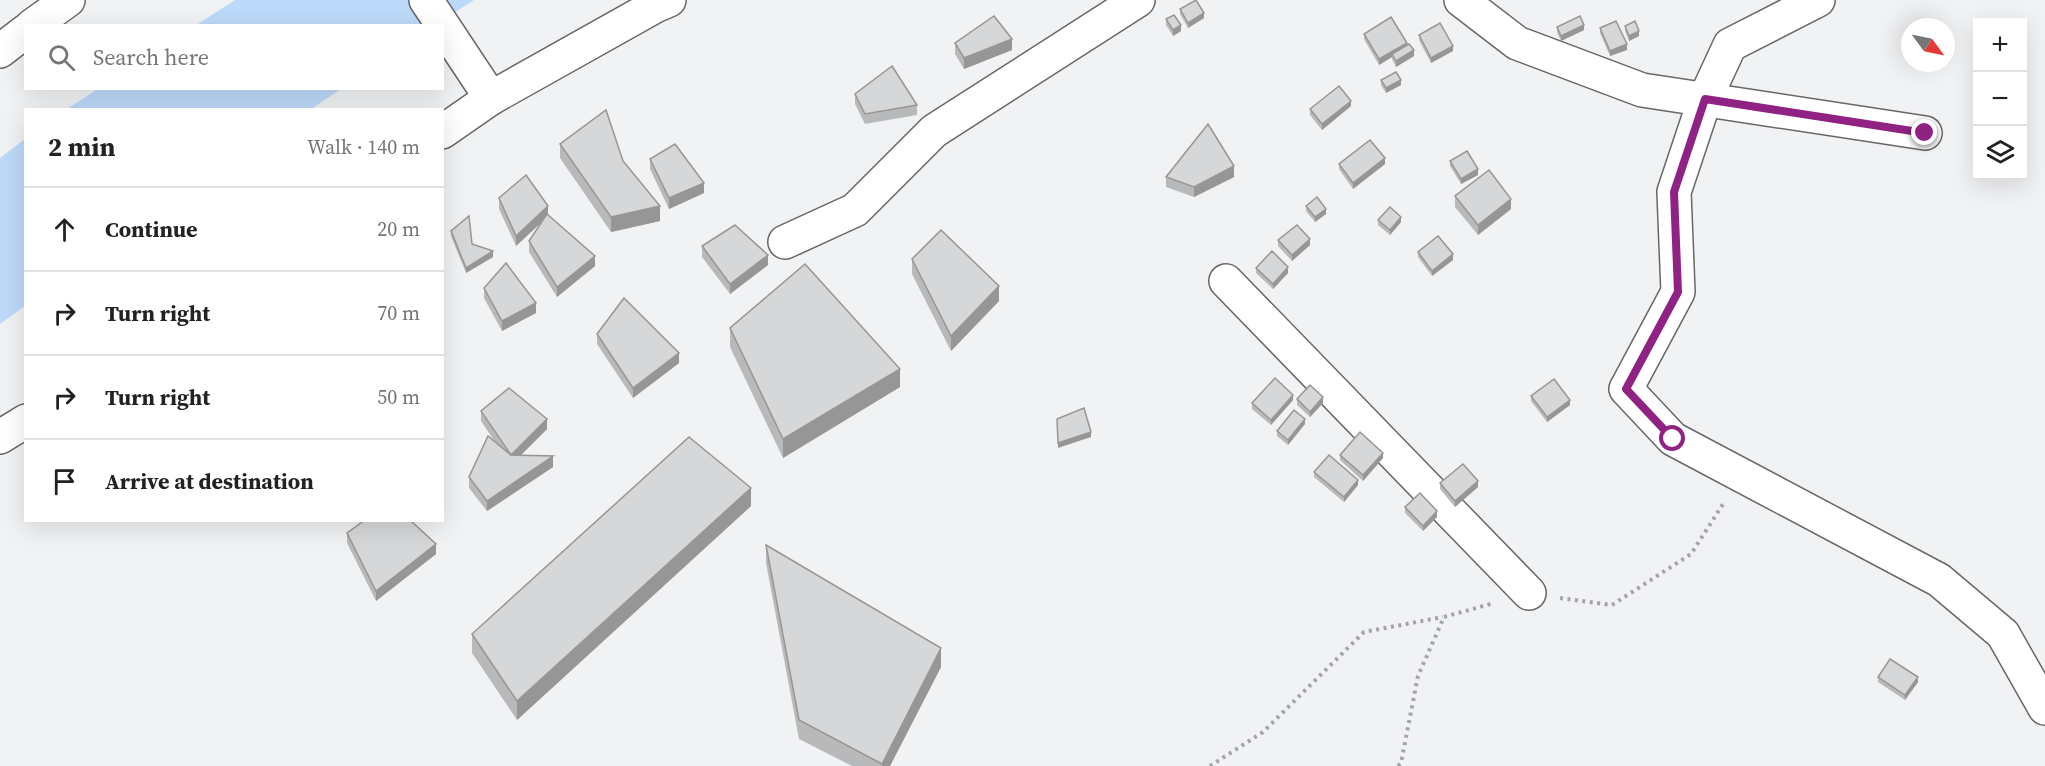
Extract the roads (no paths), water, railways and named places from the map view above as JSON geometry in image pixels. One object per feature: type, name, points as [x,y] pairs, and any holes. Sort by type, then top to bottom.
[{"type":"street","points":[[35,24],[68,0]]},
{"type":"street","points":[[426,0],[442,24]]},
{"type":"street","points":[[444,131],[491,98],[669,0]]},
{"type":"street","points":[[785,242],[855,210],[934,130],[1138,0]]},
{"type":"street","points":[[1461,0],[1517,43],[1642,90],[1925,133]]},
{"type":"street","points":[[1818,0],[1730,45],[1705,99],[1674,192],[1678,292],[1626,389],[1673,439],[1939,580],[2003,634],[2045,708]]},
{"type":"street","points":[[444,27],[491,98]]},
{"type":"street","points":[[0,51],[24,33]]},
{"type":"street","points":[[1226,281],[1529,593]]},
{"type":"street","points":[[0,437],[24,422]]},
{"type":"water","points":[[235,0],[474,0],[437,24],[198,24]]},
{"type":"water","points":[[96,90],[340,90],[312,108],[69,108]]},
{"type":"water","points":[[24,140],[24,307],[0,324],[0,158]]}]
